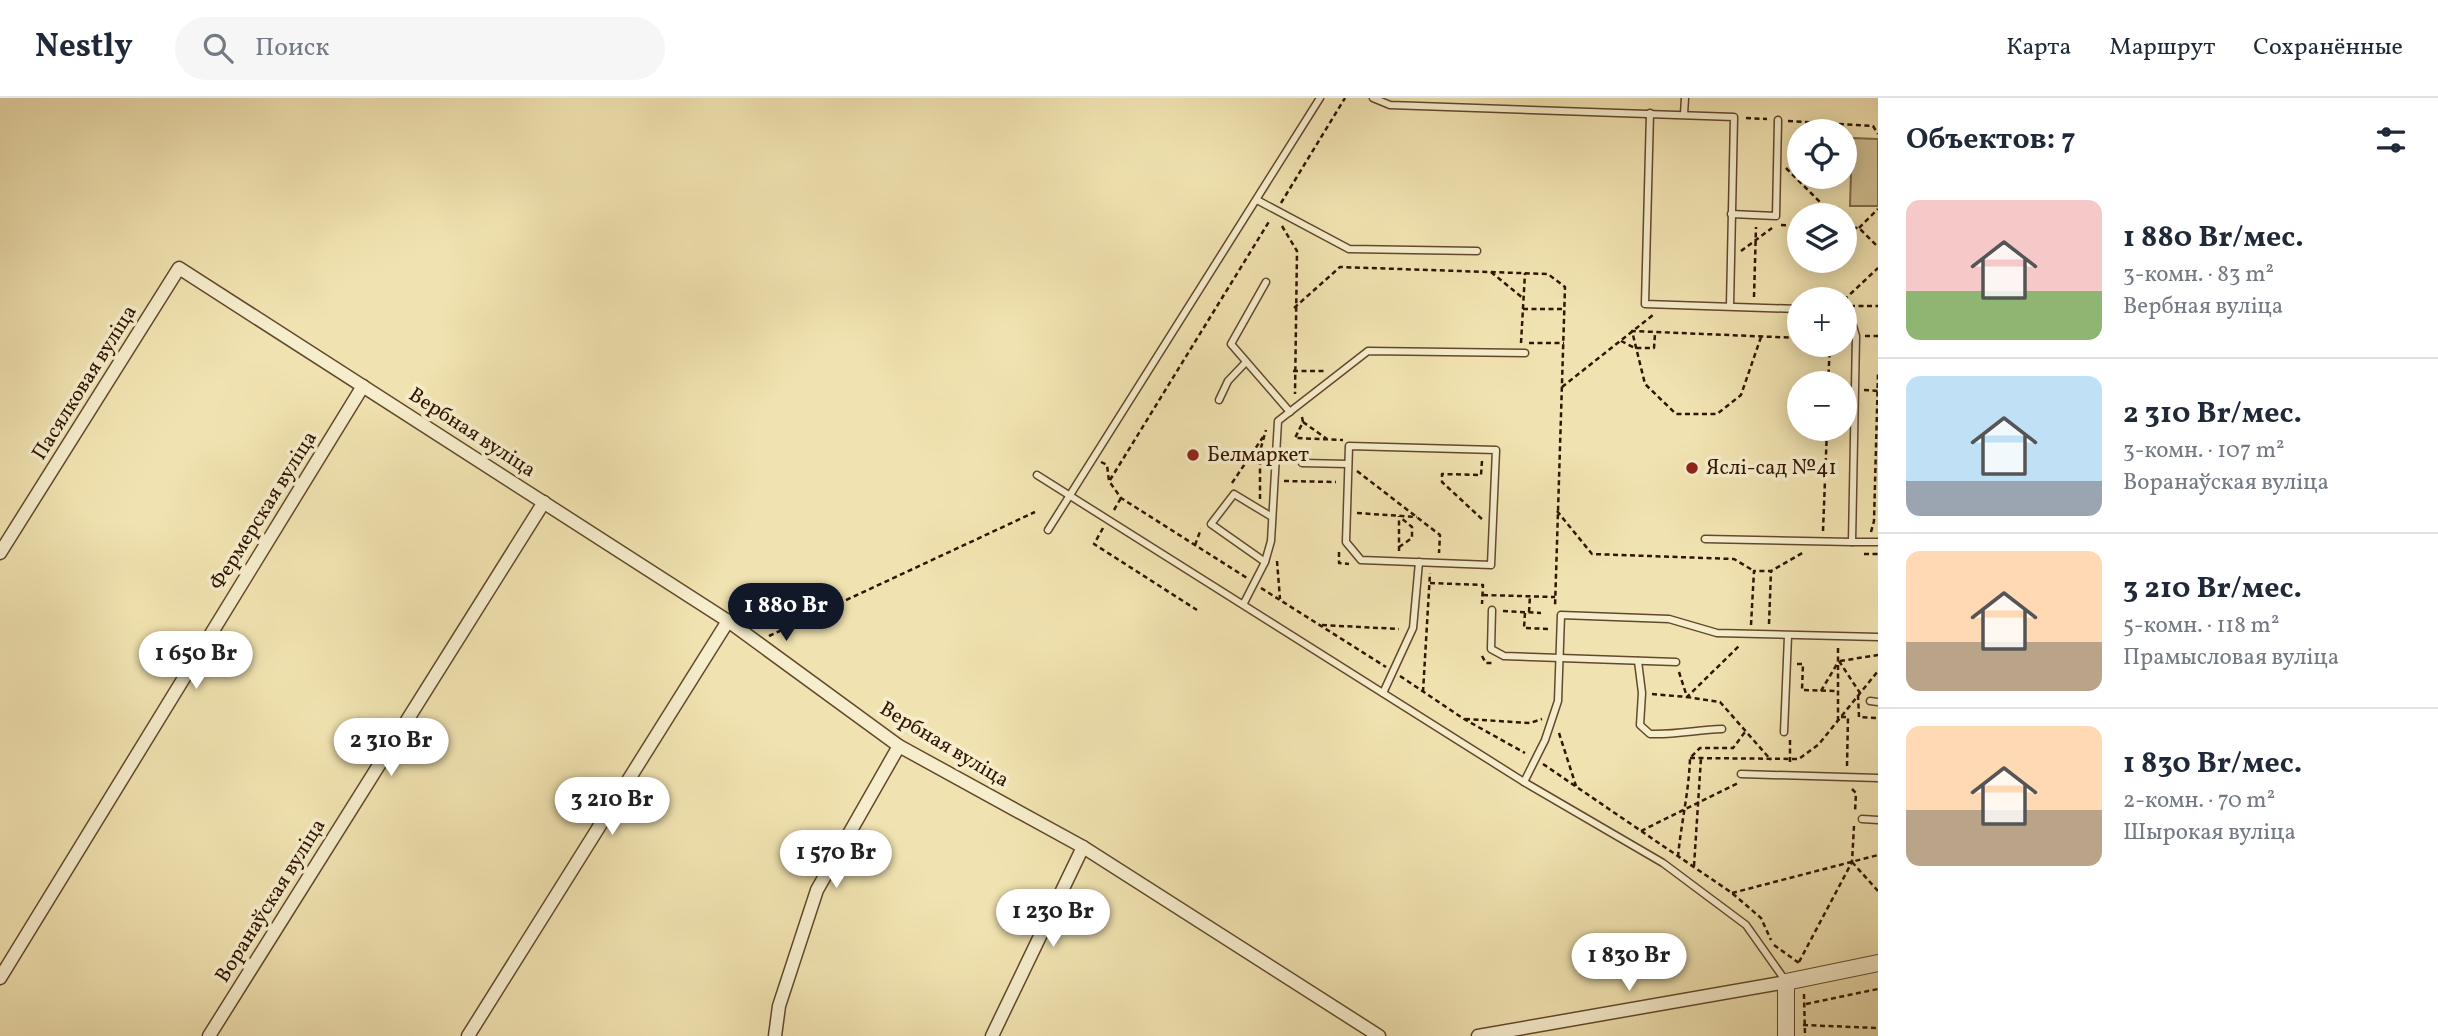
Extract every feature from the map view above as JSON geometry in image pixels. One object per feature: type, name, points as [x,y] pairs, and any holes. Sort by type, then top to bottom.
[{"type":"street","name":"Вербная вуліца","points":[[179,268],[728,621],[900,746],[1083,847],[1379,1036]]},
{"type":"street","name":"Пасялковая вуліца","points":[[0,553],[179,268]]},
{"type":"street","name":"Фермерская вуліца","points":[[0,978],[363,386]]},
{"type":"street","name":"Воранаўская вуліца","points":[[209,1036],[544,502]]},
{"type":"street","points":[[468,1036],[728,621]]},
{"type":"street","points":[[775,1036],[779,1006],[817,890],[900,746]]},
{"type":"street","points":[[992,1036],[1083,847]]},
{"type":"street","points":[[1478,1036],[1878,963]]},
{"type":"street","points":[[1786,1023],[1794,980]]},
{"type":"lane","points":[[1048,530],[1320,98]]},
{"type":"lane","points":[[1373,98],[1390,105],[1509,107],[1734,117],[1730,306]]},
{"type":"lane","points":[[1509,107],[1510,98]]},
{"type":"lane","points":[[1684,114],[1685,98]]},
{"type":"lane","points":[[1650,113],[1645,304],[1787,308]]},
{"type":"lane","points":[[1731,214],[1776,216],[1779,120]]},
{"type":"lane","points":[[1257,200],[1349,249],[1477,251]]},
{"type":"lane","points":[[1266,282],[1231,344],[1290,412]]},
{"type":"lane","points":[[1244,603],[1265,562],[1271,541],[1278,421],[1368,351],[1523,353]]},
{"type":"lane","points":[[1852,541],[1856,357]]},
{"type":"lane","points":[[1219,400],[1228,381],[1246,362]]},
{"type":"lane","points":[[1349,446],[1496,450],[1491,565],[1361,560],[1346,542],[1348,464],[1349,446]]},
{"type":"lane","points":[[1302,463],[1348,464]]},
{"type":"lane","points":[[1037,475],[1244,603],[1524,782],[1662,863],[1746,925],[1794,980]]},
{"type":"lane","points":[[1265,562],[1211,524],[1234,494],[1272,517]]},
{"type":"lane","points":[[1705,539],[1878,542]]},
{"type":"lane","points":[[1383,693],[1413,628],[1419,562]]},
{"type":"lane","points":[[1492,610],[1491,649],[1504,656],[1676,662]]},
{"type":"lane","points":[[1524,782],[1537,760],[1558,701],[1561,615],[1669,619],[1717,633],[1878,638]]},
{"type":"lane","points":[[1784,732],[1788,636]]},
{"type":"lane","points":[[1638,661],[1642,693],[1640,725],[1650,734],[1680,736],[1699,730],[1722,729]]},
{"type":"lane","points":[[1741,774],[1878,778]]},
{"type":"lane","points":[[1862,819],[1878,820]]},
{"type":"path","points":[[1109,481],[1345,98]]},
{"type":"path","points":[[1734,117],[1873,126],[1878,134]]},
{"type":"path","points":[[1777,158],[1821,203]]},
{"type":"path","points":[[1878,209],[1858,228],[1878,247]]},
{"type":"path","points":[[1730,260],[1776,225],[1776,216]]},
{"type":"path","points":[[1753,307],[1756,224]]},
{"type":"path","points":[[1294,308],[1340,267],[1548,274],[1566,287],[1554,636]]},
{"type":"path","points":[[1857,288],[1878,268]]},
{"type":"path","points":[[1490,272],[1524,299]]},
{"type":"path","points":[[1523,353],[1521,343],[1525,273]]},
{"type":"path","points":[[1562,387],[1666,305]]},
{"type":"path","points":[[1857,307],[1878,306]]},
{"type":"path","points":[[1523,309],[1565,310]]},
{"type":"path","points":[[1632,331],[1787,338]]},
{"type":"path","points":[[1632,331],[1645,384],[1676,414],[1717,414],[1741,395],[1761,337]]},
{"type":"path","points":[[1620,341],[1635,348],[1654,348],[1655,334]]},
{"type":"path","points":[[1521,343],[1564,343]]},
{"type":"path","points":[[1293,371],[1342,371]]},
{"type":"path","points":[[1868,542],[1876,521],[1878,373]]},
{"type":"path","points":[[1303,422],[1327,439]]},
{"type":"path","points":[[1261,503],[1260,451],[1268,426]]},
{"type":"path","points":[[1284,437],[1295,438]]},
{"type":"path","points":[[1822,541],[1826,441]]},
{"type":"path","points":[[1482,450],[1481,475],[1442,474],[1442,482],[1481,519],[1493,521]]},
{"type":"path","points":[[1095,457],[1107,465],[1109,481],[1121,498],[1464,719],[1537,760],[1576,786],[1732,893],[1761,918],[1772,943],[1785,955],[1799,962]]},
{"type":"path","points":[[1348,464],[1440,535],[1423,692]]},
{"type":"path","points":[[1260,480],[1340,482]]},
{"type":"path","points":[[1121,498],[1094,544],[1197,610]]},
{"type":"path","points":[[1557,511],[1592,554],[1734,559],[1755,571],[1771,571],[1804,551],[1813,541]]},
{"type":"path","points":[[757,642],[1035,512]]},
{"type":"path","points":[[1355,522],[1354,512],[1417,517]]},
{"type":"path","points":[[1388,551],[1399,549],[1412,538],[1412,527],[1399,516]]},
{"type":"path","points":[[1398,562],[1399,516]]},
{"type":"path","points":[[1440,552],[1450,553]]},
{"type":"path","points":[[1686,696],[1750,635],[1755,571]]},
{"type":"path","points":[[1769,636],[1771,571]]},
{"type":"path","points":[[1483,595],[1555,597]]},
{"type":"path","points":[[1530,596],[1524,628],[1554,630]]},
{"type":"path","points":[[1492,610],[1542,612]]},
{"type":"path","points":[[1320,625],[1406,630]]},
{"type":"path","points":[[1838,638],[1838,721]]},
{"type":"path","points":[[1821,691],[1839,661],[1878,655]]},
{"type":"path","points":[[1839,661],[1859,694],[1859,717],[1878,718]]},
{"type":"path","points":[[1676,662],[1686,696]]},
{"type":"path","points":[[1803,664],[1802,690],[1838,691]]},
{"type":"path","points":[[1690,758],[1799,759],[1819,744],[1878,671]]},
{"type":"path","points":[[1828,679],[1838,685]]},
{"type":"path","points":[[1642,693],[1720,702],[1771,760]]},
{"type":"path","points":[[1464,719],[1530,723],[1554,715],[1576,786]]},
{"type":"path","points":[[1841,717],[1848,717],[1847,766],[1857,767]]},
{"type":"path","points":[[1678,857],[1681,821],[1686,811],[1690,758],[1700,748],[1733,748],[1745,732]]},
{"type":"path","points":[[1693,868],[1701,758]]},
{"type":"path","points":[[1641,831],[1699,805],[1738,783]]},
{"type":"path","points":[[1805,1036],[1806,1004],[1794,980],[1799,962],[1852,862],[1857,793],[1849,785]]},
{"type":"path","points":[[1732,893],[1878,855]]},
{"type":"path","points":[[1852,862],[1878,891]]},
{"type":"path","points":[[1786,1023],[1806,1004],[1878,989]]},
{"type":"path","points":[[1786,1023],[1878,1028]]},
{"type":"shaded area","points":[[1857,138],[1878,139],[1878,206],[1857,206],[1857,203],[1850,203],[1850,189],[1857,189]]},
{"type":"place","name":"Белмаркет","points":[[1193,455]]},
{"type":"place","name":"Яслі-сад №41","points":[[1692,468]]}]
